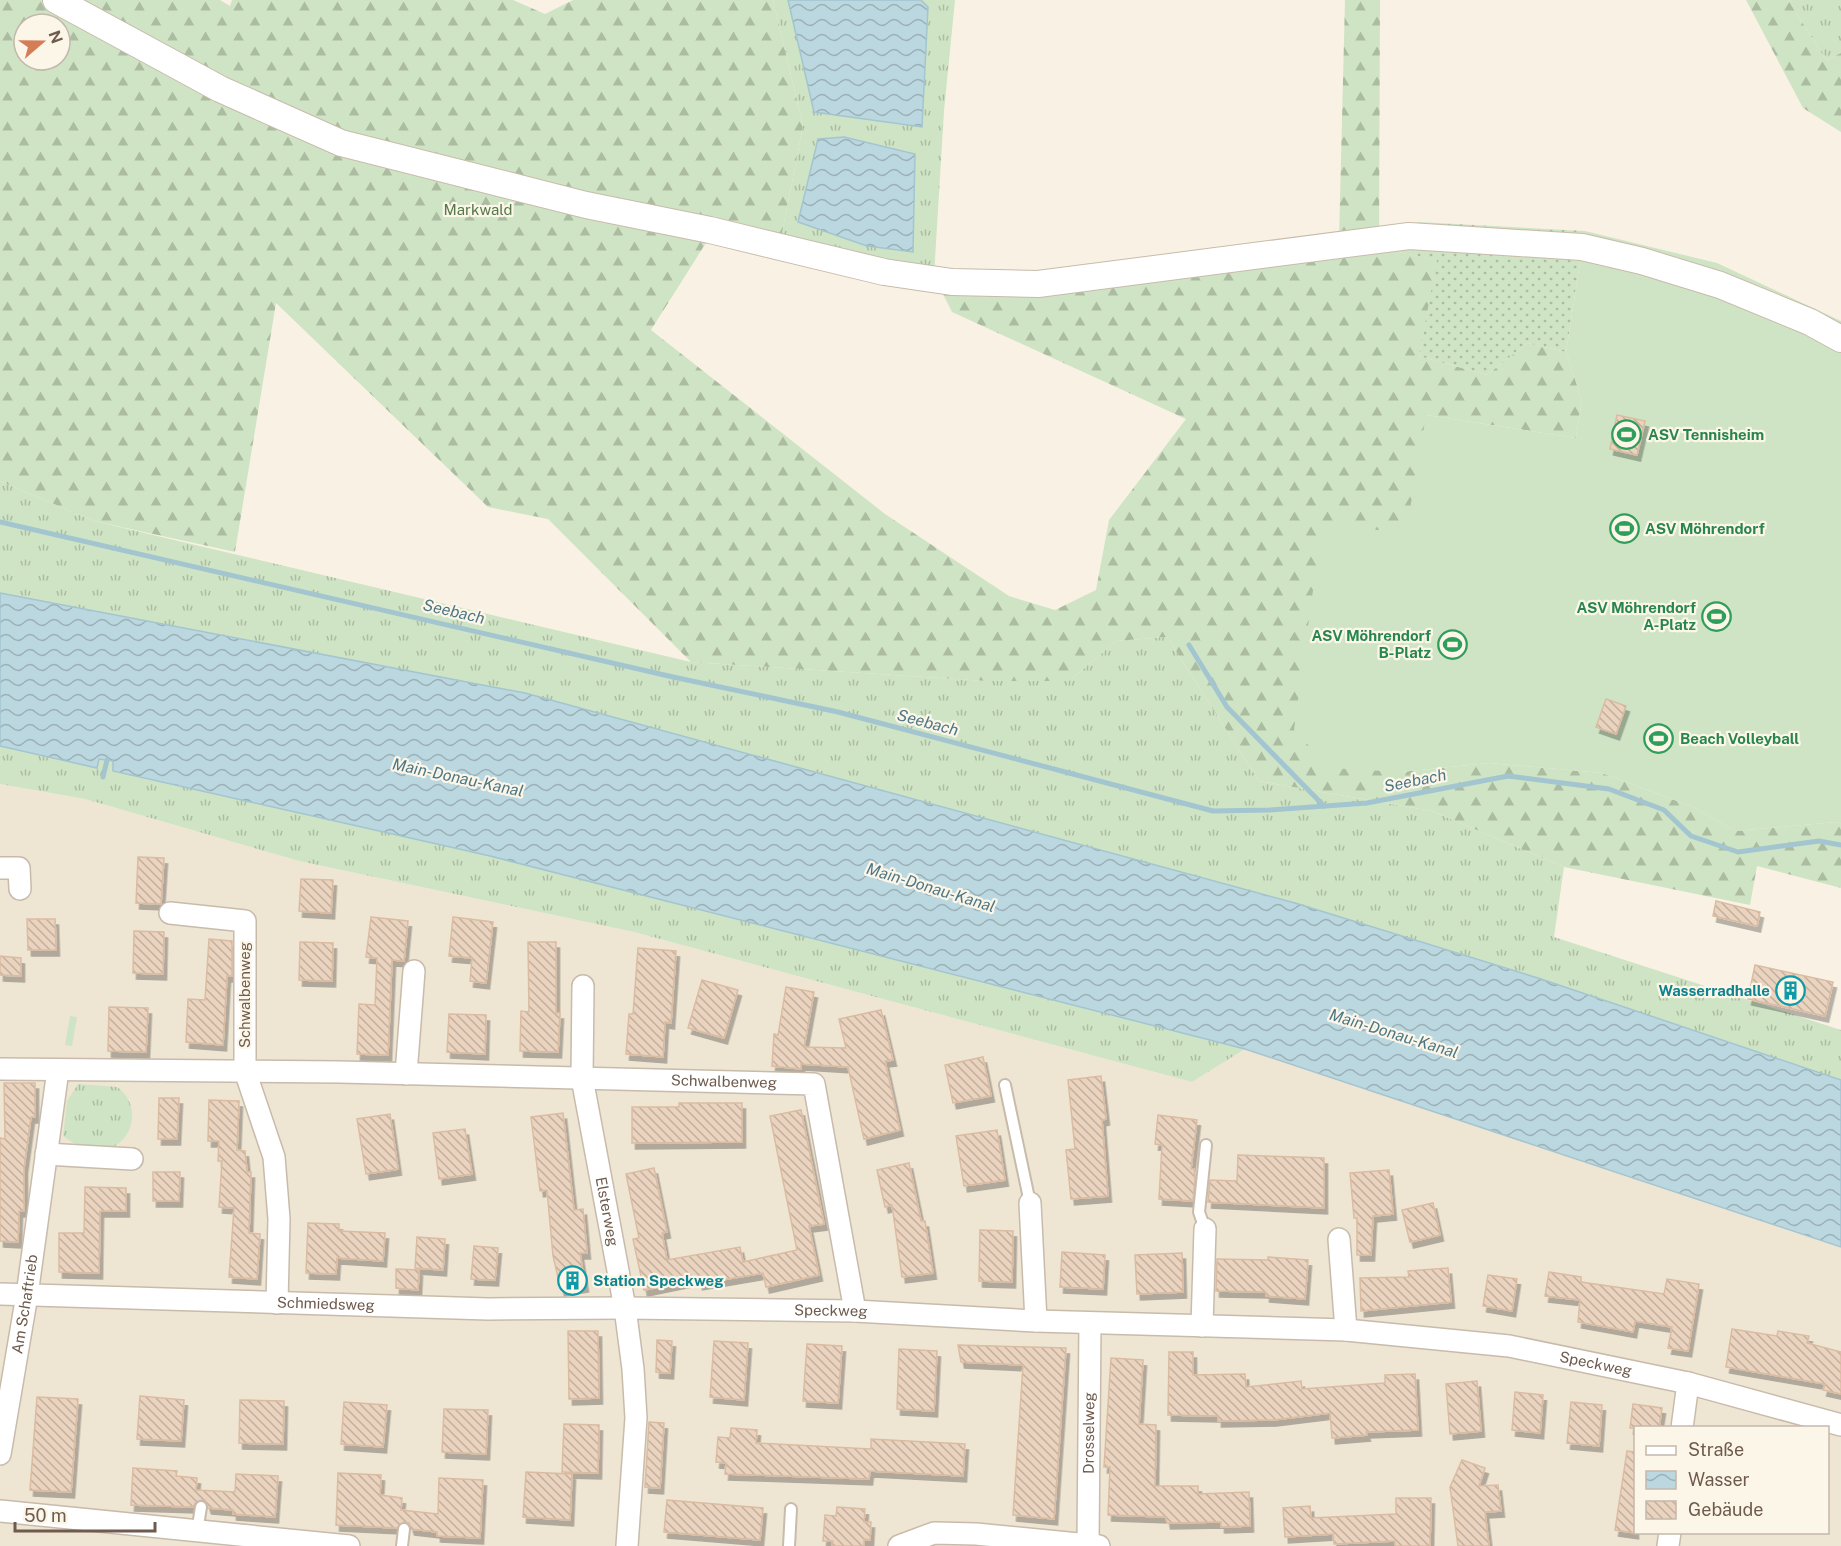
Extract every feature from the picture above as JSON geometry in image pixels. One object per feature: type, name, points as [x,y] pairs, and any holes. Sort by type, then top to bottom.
[{"type":"street","points":[[56,0],[220,89],[341,143],[586,205],[710,230],[884,272],[952,282],[1038,284],[1409,236],[1582,247],[1642,261],[1720,285],[1810,322],[1841,339]]},
{"type":"street","points":[[0,868],[19,868],[20,889]]},
{"type":"street","name":"Schwalbenweg","points":[[170,913],[245,921],[245,1071],[274,1157],[279,1219],[277,1304]]},
{"type":"street","points":[[406,1074],[414,971]]},
{"type":"street","name":"Elsterweg","points":[[583,986],[582,1078],[625,1308],[636,1418],[627,1546]]},
{"type":"street","name":"Schwalbenweg","points":[[0,1069],[245,1071],[814,1084],[855,1311]]},
{"type":"street","name":"Am Schaftrieb","points":[[0,1454],[27,1295],[58,1070]]},
{"type":"street","points":[[46,1154],[132,1160]]},
{"type":"street","points":[[1030,1203],[1036,1321]]},
{"type":"street","points":[[1202,1326],[1205,1229]]},
{"type":"street","points":[[1339,1239],[1346,1330]]},
{"type":"street","name":"Schmiedsweg","points":[[0,1294],[500,1310],[625,1308]]},
{"type":"street","name":"Speckweg","points":[[625,1308],[855,1311],[1036,1321],[1346,1330],[1509,1346],[1688,1383],[1841,1425]]},
{"type":"street","name":"Drosselweg","points":[[1090,1323],[1094,1545]]},
{"type":"street","points":[[1682,1426],[1688,1383]]},
{"type":"street","points":[[0,1511],[197,1532],[222,1540],[349,1546]]},
{"type":"street","points":[[899,1546],[934,1533],[1094,1545]]},
{"type":"lane","points":[[1005,1085],[1030,1203]]},
{"type":"lane","points":[[1205,1229],[1199,1212],[1206,1145]]},
{"type":"lane","points":[[197,1532],[201,1508]]},
{"type":"lane","points":[[789,1546],[791,1509]]},
{"type":"lane","points":[[402,1546],[404,1529]]},
{"type":"shaded area","points":[[0,784],[85,799],[299,861],[634,932],[1192,1082],[1245,1049],[1841,1247],[1841,1546],[0,1546]]},
{"type":"green space","name":"Markwald","points":[[0,0],[220,0],[230,6],[232,0],[513,0],[545,14],[573,0],[773,0],[803,126],[781,238],[716,227],[651,330],[885,514],[1009,596],[1055,610],[1096,590],[1109,520],[1186,419],[952,312],[934,276],[1068,273],[1339,239],[1345,0],[1380,0],[1379,248],[1438,260],[1419,356],[1487,375],[1527,343],[1566,352],[1582,400],[1576,438],[1426,415],[1401,772],[1489,763],[1602,773],[1693,807],[1735,831],[1836,822],[1841,824],[1841,888],[1757,866],[1750,905],[1564,867],[1432,811],[1259,781],[1167,637],[1116,641],[1069,681],[987,681],[691,662],[548,519],[488,507],[276,303],[235,552],[94,521],[0,481]]},
{"type":"green space","points":[[773,0],[955,0],[944,111],[934,276],[781,238],[803,126]]},
{"type":"green space","points":[[1746,0],[1788,0],[1826,60],[1841,53],[1841,132],[1803,108]]},
{"type":"green space","points":[[1788,0],[1841,0],[1841,53],[1826,60]]},
{"type":"green space","points":[[1419,222],[1585,231],[1566,352],[1527,343],[1487,375],[1419,356],[1437,260],[1379,248],[1380,230]]},
{"type":"green space","name":"ASV Möhrendorf","points":[[1585,231],[1717,263],[1841,321],[1841,824],[1836,822],[1735,831],[1693,807],[1602,773],[1489,763],[1401,772],[1330,768],[1294,730],[1322,524],[1406,533],[1426,415],[1576,438],[1582,400],[1566,352]]},
{"type":"green space","points":[[0,481],[94,521],[691,662],[987,681],[1069,681],[1116,641],[1167,637],[1259,781],[1432,811],[1564,867],[1554,937],[1841,1030],[1841,1080],[1538,978],[1295,903],[525,693],[0,593]]},
{"type":"green space","points":[[0,746],[97,767],[99,759],[113,761],[114,771],[490,856],[1245,1049],[1192,1082],[634,932],[299,861],[85,799],[0,784]]},
{"type":"green space","points":[[70,1016],[77,1017],[72,1046],[65,1045]]},
{"type":"green space","points":[[78,1084],[117,1087],[127,1098],[132,1111],[131,1125],[125,1137],[115,1146],[101,1150],[83,1147],[63,1136],[67,1101]]},
{"type":"water","points":[[788,0],[921,0],[928,7],[922,127],[814,112]]},
{"type":"water","points":[[844,137],[915,154],[913,252],[867,246],[798,222],[818,139]]},
{"type":"water","name":"Main-Donau-Kanal","points":[[0,593],[525,693],[1295,903],[1538,978],[1841,1080],[1841,1247],[1245,1049],[490,856],[113,771],[113,761],[99,759],[97,768],[0,746]]},
{"type":"building","name":"ASV Tennisheim","points":[[1617,415],[1645,421],[1637,455],[1610,449]]},
{"type":"building","points":[[1606,699],[1626,706],[1616,734],[1596,727]]},
{"type":"building","points":[[138,857],[164,858],[161,904],[136,903]]},
{"type":"building","points":[[301,879],[333,880],[331,913],[299,911]]},
{"type":"building","points":[[1716,901],[1760,912],[1757,926],[1713,916]]},
{"type":"building","points":[[371,917],[408,921],[404,961],[392,960],[388,1055],[357,1054],[359,1004],[375,1005],[377,958],[366,957]]},
{"type":"building","points":[[453,917],[493,922],[486,983],[470,981],[472,958],[449,956]]},
{"type":"building","points":[[27,919],[55,919],[56,950],[28,950]]},
{"type":"building","points":[[134,931],[164,932],[163,974],[133,973]]},
{"type":"building","points":[[209,939],[232,941],[232,976],[227,976],[223,1045],[186,1042],[188,999],[205,1000]]},
{"type":"building","points":[[300,942],[333,943],[332,981],[299,980]]},
{"type":"building","points":[[528,942],[556,942],[556,1013],[560,1013],[558,1052],[520,1051],[521,1011],[529,1012]]},
{"type":"building","points":[[638,948],[676,951],[671,1023],[665,1022],[663,1057],[626,1054],[629,1014],[633,1014]]},
{"type":"building","points":[[0,956],[21,958],[21,976],[0,975]]},
{"type":"building","name":"Wasserradhalle","points":[[1755,965],[1833,982],[1825,1016],[1748,999]]},
{"type":"building","points":[[702,980],[738,990],[724,1038],[688,1028]]},
{"type":"building","points":[[786,987],[814,992],[804,1047],[846,1048],[839,1019],[881,1010],[893,1060],[885,1061],[900,1130],[864,1139],[848,1067],[801,1064],[801,1069],[772,1066],[774,1034],[778,1035]]},
{"type":"building","points":[[109,1007],[148,1008],[146,1052],[108,1051]]},
{"type":"building","points":[[449,1014],[486,1015],[485,1054],[447,1052]]},
{"type":"building","points":[[983,1057],[991,1096],[953,1103],[945,1065]]},
{"type":"building","points":[[1101,1076],[1106,1119],[1102,1120],[1108,1196],[1071,1199],[1066,1150],[1075,1149],[1068,1080]]},
{"type":"building","points":[[4,1083],[35,1083],[35,1117],[31,1117],[24,1168],[24,1211],[19,1211],[18,1242],[0,1241],[0,1138],[5,1139]]},
{"type":"building","points":[[159,1098],[179,1098],[177,1139],[158,1139]]},
{"type":"building","points":[[209,1100],[239,1101],[237,1150],[245,1151],[247,1172],[251,1172],[249,1233],[260,1234],[257,1279],[229,1277],[234,1208],[219,1207],[222,1161],[218,1161],[219,1141],[208,1141]]},
{"type":"building","points":[[679,1103],[742,1103],[742,1142],[632,1143],[632,1107],[679,1107]]},
{"type":"building","points":[[801,1110],[824,1224],[809,1226],[819,1275],[766,1287],[763,1273],[699,1284],[698,1279],[644,1290],[633,1239],[639,1238],[626,1174],[654,1168],[667,1232],[662,1233],[667,1260],[740,1247],[743,1262],[797,1250],[770,1116]]},
{"type":"building","points":[[563,1113],[574,1210],[583,1209],[587,1253],[580,1253],[585,1286],[561,1290],[553,1256],[547,1190],[540,1191],[531,1117]]},
{"type":"building","points":[[390,1114],[398,1169],[366,1174],[357,1119]]},
{"type":"building","points":[[1158,1115],[1197,1120],[1191,1169],[1194,1169],[1195,1179],[1193,1201],[1159,1199],[1162,1145],[1155,1144]]},
{"type":"building","points":[[465,1129],[472,1174],[439,1179],[433,1133]]},
{"type":"building","points":[[997,1130],[1005,1180],[964,1186],[956,1136]]},
{"type":"building","points":[[1238,1155],[1324,1158],[1324,1208],[1208,1202],[1210,1180],[1237,1181]]},
{"type":"building","points":[[909,1163],[921,1221],[925,1221],[933,1273],[902,1277],[892,1205],[885,1207],[877,1170]]},
{"type":"building","points":[[1389,1170],[1393,1214],[1373,1216],[1371,1255],[1357,1255],[1357,1218],[1354,1218],[1350,1173]]},
{"type":"building","points":[[153,1172],[180,1172],[179,1201],[153,1201]]},
{"type":"building","points":[[85,1187],[126,1188],[126,1211],[100,1211],[99,1273],[59,1272],[59,1233],[84,1233]]},
{"type":"building","points":[[1433,1203],[1440,1235],[1410,1242],[1402,1210]]},
{"type":"building","points":[[308,1223],[339,1224],[339,1231],[385,1233],[383,1261],[337,1258],[336,1274],[306,1273]]},
{"type":"building","points":[[980,1230],[1013,1231],[1012,1282],[979,1281]]},
{"type":"building","points":[[417,1237],[445,1239],[443,1270],[415,1268]]},
{"type":"building","points":[[474,1246],[498,1248],[495,1280],[471,1279]]},
{"type":"building","points":[[1062,1252],[1105,1255],[1103,1289],[1060,1287]]},
{"type":"building","points":[[1182,1253],[1183,1292],[1137,1294],[1135,1255]]},
{"type":"building","points":[[1268,1257],[1308,1260],[1305,1299],[1266,1296],[1266,1292],[1216,1291],[1217,1259],[1268,1260]]},
{"type":"building","points":[[1448,1268],[1451,1302],[1361,1311],[1360,1278],[1409,1277],[1408,1271]]},
{"type":"building","points":[[396,1269],[419,1270],[418,1290],[396,1288]]},
{"type":"building","points":[[1549,1272],[1581,1277],[1581,1282],[1664,1294],[1667,1279],[1699,1284],[1688,1351],[1668,1348],[1672,1327],[1635,1321],[1633,1332],[1578,1322],[1580,1300],[1545,1296]]},
{"type":"building","points":[[1488,1275],[1517,1279],[1512,1311],[1483,1306]]},
{"type":"building","points":[[1732,1329],[1777,1336],[1778,1331],[1809,1336],[1807,1343],[1841,1352],[1841,1394],[1823,1390],[1825,1384],[1726,1367]]},
{"type":"building","points":[[568,1331],[598,1331],[599,1398],[569,1399]]},
{"type":"building","points":[[657,1340],[672,1341],[670,1373],[656,1372]]},
{"type":"building","points":[[714,1341],[748,1343],[744,1400],[710,1397]]},
{"type":"building","points":[[807,1344],[842,1346],[838,1403],[803,1401]]},
{"type":"building","points":[[958,1345],[1066,1348],[1054,1519],[1013,1515],[1023,1365],[961,1362]]},
{"type":"building","points":[[899,1349],[937,1351],[934,1411],[897,1409]]},
{"type":"building","points":[[1169,1352],[1193,1352],[1193,1375],[1245,1374],[1246,1387],[1301,1381],[1302,1389],[1385,1383],[1385,1375],[1415,1374],[1418,1430],[1366,1432],[1367,1435],[1332,1438],[1330,1413],[1273,1420],[1218,1421],[1218,1416],[1168,1415]]},
{"type":"building","points":[[1111,1358],[1143,1360],[1139,1424],[1156,1425],[1155,1486],[1198,1486],[1198,1494],[1249,1492],[1250,1526],[1221,1527],[1221,1522],[1167,1523],[1166,1517],[1108,1515],[1110,1467],[1104,1467]]},
{"type":"building","points":[[1477,1381],[1481,1431],[1450,1434],[1446,1384]]},
{"type":"building","points":[[1515,1392],[1543,1395],[1540,1433],[1512,1430]]},
{"type":"building","points":[[140,1396],[184,1400],[181,1441],[137,1439]]},
{"type":"building","points":[[37,1397],[78,1399],[71,1492],[30,1490]]},
{"type":"building","points":[[240,1400],[284,1401],[283,1444],[239,1443]]},
{"type":"building","points":[[344,1402],[387,1405],[383,1447],[341,1444]]},
{"type":"building","points":[[1571,1402],[1602,1405],[1599,1446],[1567,1443]]},
{"type":"building","points":[[1633,1404],[1662,1408],[1659,1426],[1630,1428]]},
{"type":"building","points":[[444,1409],[488,1410],[486,1454],[442,1452]]},
{"type":"building","points":[[649,1422],[664,1423],[660,1488],[645,1487]]},
{"type":"building","points":[[564,1424],[599,1425],[598,1473],[562,1472]]},
{"type":"building","points":[[731,1428],[757,1430],[756,1443],[871,1449],[871,1439],[965,1444],[963,1476],[870,1471],[869,1479],[725,1474],[726,1463],[716,1462],[718,1437],[730,1438]]},
{"type":"building","points":[[1627,1451],[1634,1452],[1634,1533],[1615,1530]]},
{"type":"building","points":[[1462,1460],[1485,1468],[1479,1486],[1498,1485],[1501,1511],[1485,1512],[1489,1546],[1458,1546],[1450,1487]]},
{"type":"building","points":[[133,1468],[177,1471],[176,1476],[197,1478],[196,1490],[235,1492],[236,1474],[278,1476],[275,1517],[233,1514],[233,1510],[208,1508],[206,1502],[202,1500],[196,1502],[193,1507],[131,1505]]},
{"type":"building","points":[[526,1472],[572,1474],[570,1520],[523,1517]]},
{"type":"building","points":[[338,1473],[381,1475],[380,1495],[402,1498],[401,1510],[438,1514],[439,1478],[483,1480],[480,1538],[437,1536],[437,1532],[411,1529],[409,1523],[404,1522],[397,1528],[336,1525]]},
{"type":"building","points":[[1396,1498],[1431,1498],[1430,1546],[1395,1546],[1395,1541],[1334,1544],[1333,1534],[1285,1537],[1283,1508],[1310,1506],[1311,1518],[1396,1514]]},
{"type":"building","points":[[667,1500],[763,1508],[760,1540],[664,1532]]},
{"type":"building","points":[[837,1507],[865,1509],[864,1522],[871,1522],[870,1540],[864,1539],[864,1546],[832,1546],[833,1541],[823,1541],[825,1515],[836,1516]]},
{"type":"waterway","name":"Seebach","points":[[0,522],[673,677],[838,712],[1213,811],[1269,810],[1367,803],[1508,776],[1609,789],[1664,810],[1691,836],[1738,852],[1819,841],[1841,845]]},
{"type":"waterway","points":[[1189,645],[1227,707],[1324,806]]},
{"type":"waterway","points":[[103,777],[107,760]]},
{"type":"place","name":"ASV Tennisheim","points":[[1627,435]]},
{"type":"place","name":"ASV Möhrendorf","points":[[1624,529]]},
{"type":"place","name":"ASV Möhrendorf A-Platz","points":[[1717,617]]},
{"type":"place","name":"ASV Möhrendorf B-Platz","points":[[1452,645]]},
{"type":"place","name":"Beach Volleyball","points":[[1659,739]]},
{"type":"place","name":"Wasserradhalle","points":[[1791,991]]},
{"type":"place","name":"Station Speckweg","points":[[572,1281]]}]
